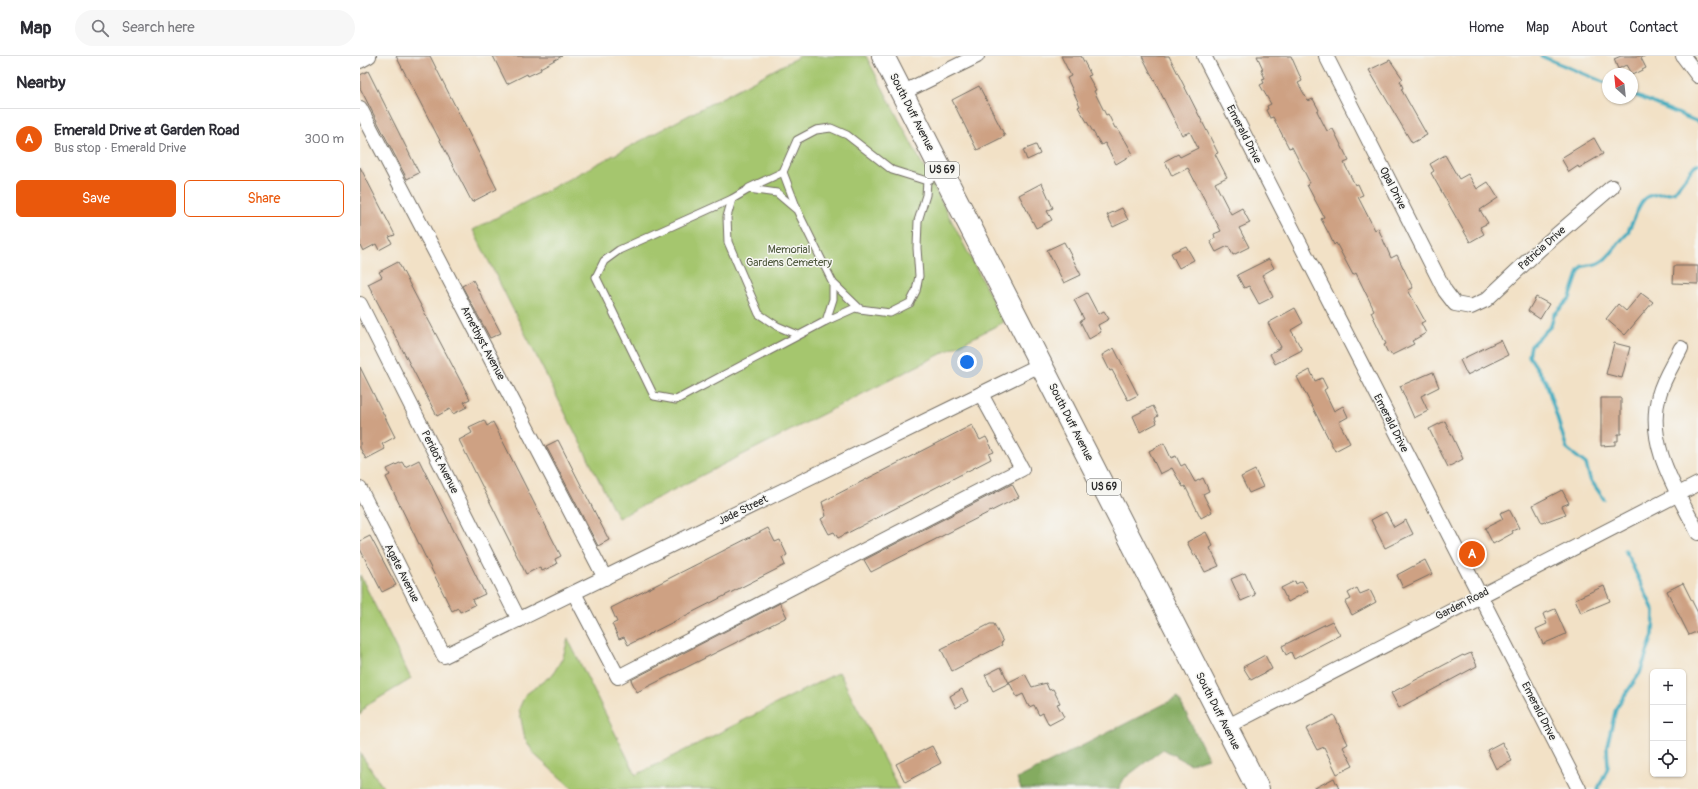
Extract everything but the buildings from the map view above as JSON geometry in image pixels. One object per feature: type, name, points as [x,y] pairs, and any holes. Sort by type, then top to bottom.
[{"type":"main road","name":"South Duff Avenue","points":[[883,56],[902,93],[935,176],[1042,364],[1258,789]]},
{"type":"street","points":[[360,61],[369,56]]},
{"type":"street","points":[[902,93],[977,56]]},
{"type":"street","name":"Emerald Drive","points":[[1204,56],[1579,789]]},
{"type":"street","name":"Opal Drive","points":[[1326,56],[1445,291],[1455,304],[1471,307]]},
{"type":"street","points":[[1683,56],[1698,76]]},
{"type":"street","name":"Amethyst Avenue","points":[[360,108],[605,578]]},
{"type":"street","name":"Patricia Drive","points":[[1471,307],[1486,300],[1612,187]]},
{"type":"street","name":"Peridot Avenue","points":[[360,304],[519,620]]},
{"type":"street","points":[[1682,348],[1659,395],[1655,427],[1661,457],[1698,533]]},
{"type":"street","name":"Jade Street","points":[[444,656],[1042,364]]},
{"type":"street","points":[[574,593],[618,677],[1022,468],[981,394]]},
{"type":"street","name":"Garden Road","points":[[1226,727],[1479,595],[1698,484]]},
{"type":"street","name":"Agate Avenue","points":[[360,489],[444,656]]},
{"type":"lane","points":[[784,172],[749,188],[732,199],[619,250],[604,261],[596,278],[654,396],[676,400],[798,335],[855,308],[860,309],[890,313],[910,303],[916,291],[919,276],[917,248],[918,221],[926,195],[935,176],[892,170],[847,135],[831,128],[816,130],[797,140],[784,172],[797,210],[833,283],[860,309]]},
{"type":"lane","points":[[749,188],[777,193],[797,210]]},
{"type":"lane","points":[[732,199],[727,217],[728,242],[759,314],[777,326],[798,335]]},
{"type":"lane","points":[[826,321],[833,299],[833,283]]},
{"type":"green space","name":"Memorial Gardens Cemetery","points":[[800,56],[866,56],[1004,322],[618,518],[473,230]]},
{"type":"green space","points":[[360,575],[411,679],[366,706],[360,715]]},
{"type":"green space","points":[[568,639],[636,775],[839,672],[899,789],[573,789],[535,755],[525,739],[519,709],[525,695],[553,674],[563,657]]},
{"type":"green space","points":[[1178,697],[1208,758],[1190,764],[1163,749],[1122,780],[1120,789],[1021,789],[1017,779]]},
{"type":"green space","points":[[360,753],[384,789],[360,789]]},
{"type":"waterway","points":[[1541,56],[1602,81]]},
{"type":"waterway","points":[[1638,97],[1698,122]]},
{"type":"waterway","points":[[1604,499],[1590,479],[1586,464],[1567,449],[1546,382],[1529,356],[1531,345],[1551,326],[1554,315],[1570,298],[1579,271],[1583,266],[1597,264],[1604,260],[1628,233],[1638,208],[1645,198],[1648,196],[1674,192],[1695,165],[1698,164]]},
{"type":"waterway","points":[[1598,789],[1608,767],[1607,746],[1616,708],[1640,673],[1653,635],[1654,611],[1625,550]]},
{"type":"place","name":"Emerald Drive at Garden Road","points":[[1472,554]]}]
